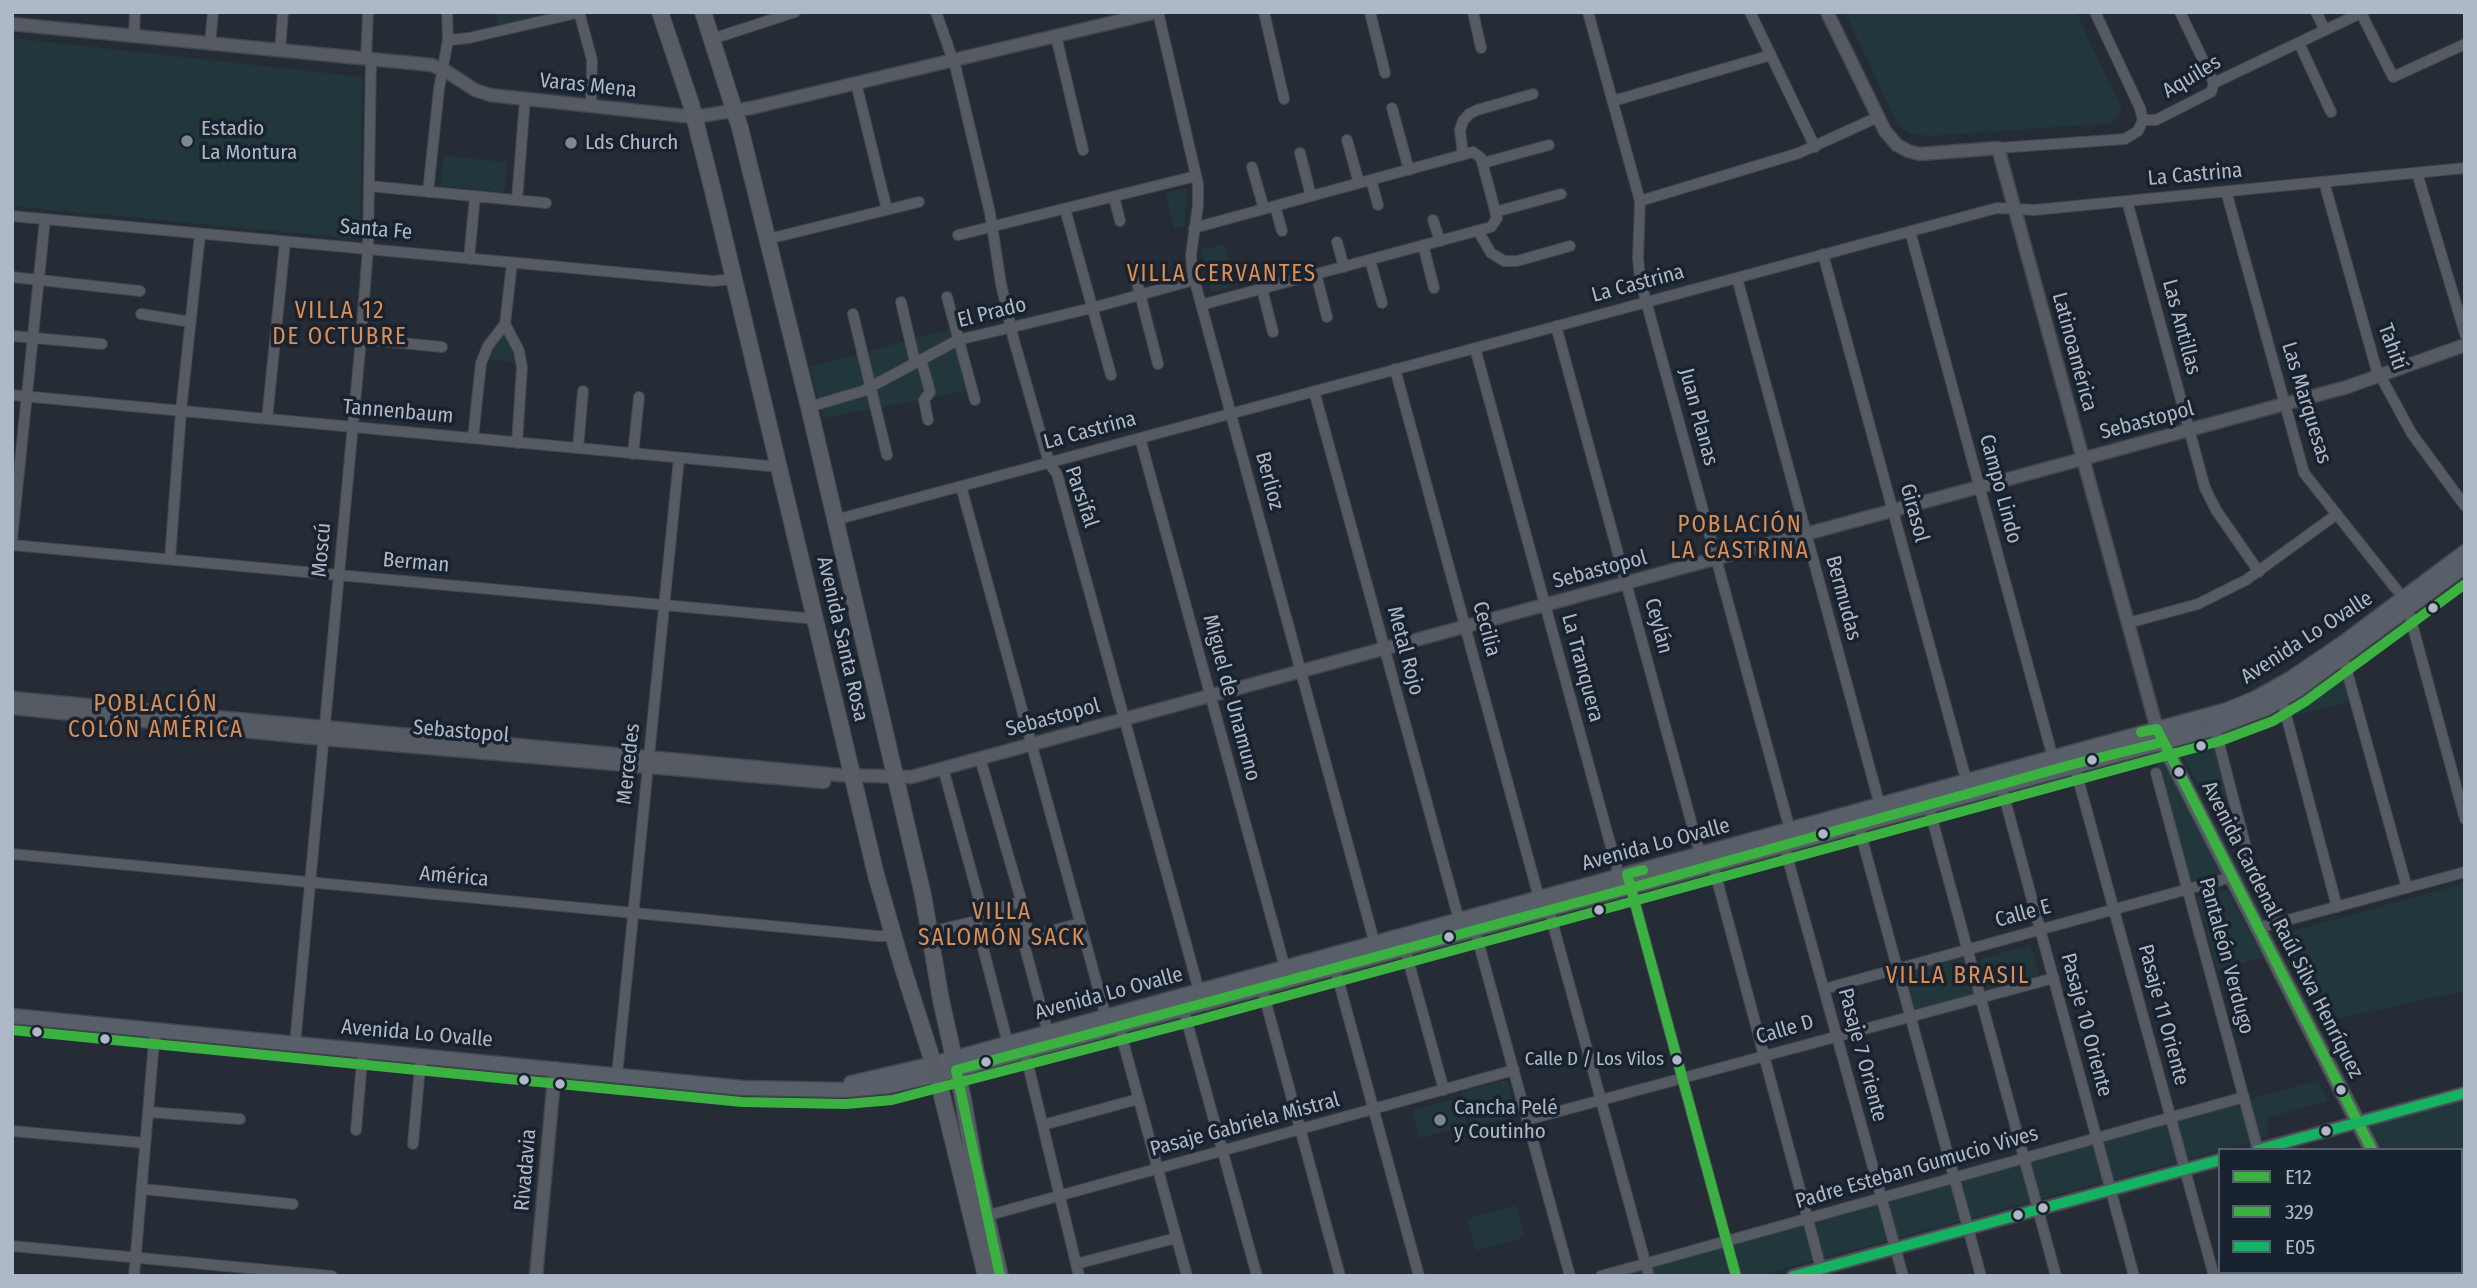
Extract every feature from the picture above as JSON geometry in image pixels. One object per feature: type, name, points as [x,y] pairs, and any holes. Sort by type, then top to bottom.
[{"type":"main road","name":"Avenida Santa Rosa","points":[[660,12],[694,117],[736,279],[853,780],[893,936],[935,1070],[986,1276]]},
{"type":"main road","name":"Avenida Santa Rosa","points":[[703,12],[735,111],[768,239],[899,779],[1000,1276]]},
{"type":"main road","name":"Avenida Lo Ovalle","points":[[955,1064],[1025,1052],[1119,1027],[1182,1003],[1199,991],[1285,968],[1377,950],[1405,949],[1549,910],[1626,879],[1700,854],[2053,758],[2160,735],[2214,728],[2282,700],[2343,657],[2465,552]]},
{"type":"main road","name":"Avenida Lo Ovalle","points":[[12,1017],[743,1088],[819,1090],[935,1070],[1008,1044],[1106,1017],[1262,988],[1335,968],[1459,920],[1539,898],[1626,879],[1713,865],[2074,764],[2160,735],[2264,694],[2465,566]]},
{"type":"main road","name":"Avenida Cardenal Raúl Silva Henríquez","points":[[2160,735],[2371,1148]]},
{"type":"street","points":[[134,36],[135,12]]},
{"type":"street","points":[[210,44],[213,12]]},
{"type":"street","points":[[280,51],[283,12]]},
{"type":"street","name":"Moscú","points":[[295,1044],[374,187],[368,12]]},
{"type":"street","points":[[428,192],[439,89],[448,40],[447,12]]},
{"type":"street","points":[[448,40],[469,38],[580,12],[592,60],[591,106]]},
{"type":"street","points":[[712,39],[795,12]]},
{"type":"street","name":"Parsifal","points":[[936,12],[954,60],[992,226],[1000,284],[1011,328],[1049,463],[1057,474],[1199,991]]},
{"type":"street","name":"Varas Mena","points":[[12,24],[442,68],[480,92],[694,117],[735,111],[1158,12]]},
{"type":"street","name":"Berlioz","points":[[1158,12],[1196,176],[1198,198],[1191,260],[1194,280],[1377,950]]},
{"type":"street","points":[[1264,12],[1284,99]]},
{"type":"street","points":[[1370,12],[1385,74]]},
{"type":"street","points":[[1473,12],[1481,48]]},
{"type":"street","name":"Juan Planas","points":[[1588,12],[1640,201],[1638,266],[1646,302],[1790,830]]},
{"type":"street","points":[[1750,12],[1815,147]]},
{"type":"street","points":[[1827,12],[1878,117],[1892,141],[1902,149],[1913,153],[1998,148]]},
{"type":"street","points":[[2095,12],[2140,108],[2143,120]]},
{"type":"street","points":[[2193,12],[2181,15],[2214,83]]},
{"type":"street","points":[[2316,12],[2325,30]]},
{"type":"street","points":[[2362,13],[2393,77],[2465,44]]},
{"type":"street","name":"Aquiles","points":[[1998,148],[2125,139],[2138,131],[2143,120],[2156,120],[2211,92],[2214,83],[2362,13]]},
{"type":"street","points":[[1056,36],[1083,150]]},
{"type":"street","points":[[2299,43],[2331,112]]},
{"type":"street","points":[[1613,101],[1771,55]]},
{"type":"street","points":[[856,83],[887,210]]},
{"type":"street","points":[[1463,155],[1460,130],[1469,114],[1533,94]]},
{"type":"street","points":[[517,200],[525,99]]},
{"type":"street","points":[[1392,108],[1409,170]]},
{"type":"street","points":[[1640,201],[1774,162],[1815,147],[1878,117]]},
{"type":"street","points":[[1347,140],[1359,183]]},
{"type":"street","points":[[1194,228],[1463,155],[1480,158],[1549,145]]},
{"type":"street","name":"Latinoamérica","points":[[1998,148],[2160,735]]},
{"type":"street","points":[[1300,153],[1311,196]]},
{"type":"street","points":[[1201,305],[1491,228],[1495,224],[1495,212],[1480,158]]},
{"type":"street","points":[[1252,167],[1264,209]]},
{"type":"street","name":"La Castrina","points":[[835,520],[1997,208],[2034,210],[2465,168]]},
{"type":"street","points":[[2417,173],[2465,334]]},
{"type":"street","points":[[958,235],[1196,176]]},
{"type":"street","points":[[1371,180],[1378,205]]},
{"type":"street","name":"Tahití","points":[[2324,182],[2372,358],[2412,434],[2465,506]]},
{"type":"street","points":[[374,187],[546,203]]},
{"type":"street","name":"Las Marquesas","points":[[2226,191],[2304,473],[2406,604]]},
{"type":"street","points":[[1495,212],[1561,194]]},
{"type":"street","points":[[469,259],[475,196]]},
{"type":"street","points":[[1114,197],[1120,220]]},
{"type":"street","name":"Las Antillas","points":[[2127,201],[2189,430],[2212,503],[2259,572]]},
{"type":"street","points":[[768,239],[919,202]]},
{"type":"street","points":[[1275,206],[1282,231]]},
{"type":"street","points":[[1065,209],[1111,375]]},
{"type":"street","name":"Santa Fe","points":[[12,216],[713,281],[736,279]]},
{"type":"street","points":[[12,542],[45,219]]},
{"type":"street","points":[[1433,220],[1440,241]]},
{"type":"street","points":[[1478,231],[1491,253],[1504,261],[1517,261],[1570,246]]},
{"type":"street","name":"Campo Lindo","points":[[1910,231],[2053,758]]},
{"type":"street","points":[[170,559],[181,411],[200,234]]},
{"type":"street","points":[[267,419],[285,242]]},
{"type":"street","points":[[1337,242],[1344,267]]},
{"type":"street","points":[[1423,245],[1434,288]]},
{"type":"street","name":"Girasol","points":[[1823,254],[1967,783]]},
{"type":"street","points":[[1370,260],[1382,303]]},
{"type":"street","points":[[472,438],[481,363],[488,346],[505,324],[512,263]]},
{"type":"street","points":[[1133,267],[1158,364]]},
{"type":"street","points":[[1316,274],[1327,317]]},
{"type":"street","points":[[12,277],[140,292]]},
{"type":"street","name":"Bermudas","points":[[1737,278],[1880,806]]},
{"type":"street","name":"El Prado","points":[[809,407],[870,388],[958,340],[1194,280]]},
{"type":"street","points":[[1262,289],[1273,332]]},
{"type":"street","points":[[947,297],[975,400]]},
{"type":"street","points":[[901,302],[930,392],[924,400],[928,420]]},
{"type":"street","points":[[141,314],[191,322]]},
{"type":"street","points":[[853,314],[887,455]]},
{"type":"street","points":[[505,324],[519,352],[522,367],[517,443]]},
{"type":"street","name":"Ceylán","points":[[1556,326],[1700,854]]},
{"type":"street","points":[[12,336],[102,344]]},
{"type":"street","points":[[361,339],[442,346]]},
{"type":"street","name":"Sebastopol","points":[[12,708],[853,780],[899,779],[2285,404],[2380,376],[2465,345]]},
{"type":"street","name":"La Tranquera","points":[[1475,348],[1545,605],[1626,879],[1736,1276]]},
{"type":"street","name":"Cecilia","points":[[1395,369],[1539,898]]},
{"type":"street","points":[[578,448],[583,391]]},
{"type":"street","name":"Metal Rojo","points":[[1314,391],[1459,920]]},
{"type":"street","name":"Tannenbaum","points":[[12,395],[780,467]]},
{"type":"street","points":[[633,454],[639,397]]},
{"type":"street","name":"Miguel de Unamuno","points":[[1140,438],[1285,968]]},
{"type":"street","name":"Mercedes","points":[[617,1075],[679,458]]},
{"type":"street","points":[[961,486],[1106,1017]]},
{"type":"street","points":[[2129,624],[2198,604],[2259,572],[2337,514]]},
{"type":"street","name":"Berman","points":[[12,542],[816,619]]},
{"type":"street","points":[[2406,604],[2465,819]]},
{"type":"street","points":[[2343,657],[2407,888]]},
{"type":"street","name":"Sebastopol","points":[[12,698],[324,734]]},
{"type":"street","points":[[2282,700],[2337,907]]},
{"type":"street","points":[[2214,728],[2252,872]]},
{"type":"street","points":[[981,758],[1027,928],[1025,948],[1048,1033]]},
{"type":"street","name":"Pasaje 11 Oriente","points":[[2074,764],[2214,1276]]},
{"type":"street","points":[[943,768],[981,907],[977,917],[1008,1044]]},
{"type":"street","name":"Pantaleón Verdugo","points":[[2156,773],[2257,1148]]},
{"type":"street","name":"Pasaje 10 Oriente","points":[[2001,785],[2134,1276]]},
{"type":"street","points":[[1928,804],[2056,1276]]},
{"type":"street","points":[[1858,824],[1981,1276]]},
{"type":"street","name":"Pasaje 7 Oriente","points":[[1784,845],[1903,1276]]},
{"type":"street","name":"América","points":[[12,854],[893,936]]},
{"type":"street","points":[[1713,865],[1822,1272]]},
{"type":"street","points":[[2258,928],[2465,872]]},
{"type":"street","name":"Calle E","points":[[1824,989],[2232,877]]},
{"type":"street","points":[[930,932],[1020,902]]},
{"type":"street","points":[[1549,910],[1649,1276]]},
{"type":"street","points":[[1026,938],[1080,923]]},
{"type":"street","points":[[1475,930],[1570,1276]]},
{"type":"street","points":[[1405,949],[1444,1090]]},
{"type":"street","points":[[1335,968],[1419,1276]]},
{"type":"street","name":"Calle D","points":[[1527,1120],[2054,978]]},
{"type":"street","points":[[1262,988],[1340,1276]]},
{"type":"street","points":[[1182,1003],[1257,1276]]},
{"type":"street","points":[[1119,1027],[1187,1276]]},
{"type":"street","points":[[134,1276],[155,1030]]},
{"type":"street","points":[[356,1130],[363,1050]]},
{"type":"street","points":[[1025,1052],[1079,1276]]},
{"type":"street","points":[[413,1144],[421,1056]]},
{"type":"street","name":"Rivadavia","points":[[536,1276],[555,1068]]},
{"type":"street","name":"Pasaje Gabriela Mistral","points":[[986,1216],[1514,1070]]},
{"type":"street","points":[[2265,1148],[2465,1093]]},
{"type":"street","name":"Padre Esteban Gumucio Vives","points":[[1601,1276],[2244,1097]]},
{"type":"street","points":[[1042,1125],[1138,1099]]},
{"type":"street","points":[[148,1112],[240,1119]]},
{"type":"street","points":[[12,1131],[145,1143]]},
{"type":"street","points":[[1793,1276],[1822,1272],[1895,1248],[2218,1161]]},
{"type":"street","points":[[142,1189],[293,1204]]},
{"type":"street","points":[[1076,1264],[1176,1238]]},
{"type":"street","points":[[12,1246],[332,1276]]},
{"type":"green space","points":[[495,12],[539,12],[540,17],[498,27]]},
{"type":"green space","points":[[1845,12],[2076,12],[2122,110],[2112,123],[1929,136],[1907,133],[1897,122]]},
{"type":"green space","name":"Estadio La Montura","points":[[12,38],[362,77],[360,239],[12,206]]},
{"type":"green space","points":[[444,156],[507,162],[504,192],[441,186]]},
{"type":"green space","points":[[1186,188],[1185,226],[1174,228],[1166,193]]},
{"type":"green space","points":[[1224,244],[1235,286],[1212,292],[1201,250]]},
{"type":"green space","points":[[950,329],[952,338],[862,387],[818,399],[810,367]]},
{"type":"green space","points":[[503,337],[507,338],[516,362],[487,359]]},
{"type":"green space","points":[[954,346],[966,391],[823,418],[821,407]]},
{"type":"green space","points":[[2344,673],[2351,701],[2297,715],[2294,706]]},
{"type":"green space","points":[[2213,743],[2233,814],[2223,819],[2247,871],[2244,872],[2180,751]]},
{"type":"green space","points":[[2163,758],[2220,874],[2192,882],[2189,880],[2156,763]]},
{"type":"green space","points":[[2465,883],[2465,991],[2321,1022],[2279,935]]},
{"type":"green space","points":[[2227,890],[2263,958],[2217,969],[2197,897]]},
{"type":"green space","points":[[1017,906],[1022,931],[1019,945],[987,952],[981,919],[987,912]]},
{"type":"green space","points":[[2030,945],[2039,974],[1987,990],[1978,960]]},
{"type":"green space","points":[[1961,953],[1965,956],[1975,991],[1973,995],[1913,1009],[1904,970]]},
{"type":"green space","points":[[1507,1080],[1516,1115],[1472,1127],[1462,1092]]},
{"type":"green space","points":[[2318,1080],[2328,1101],[2267,1118],[2269,1137],[2228,1148],[2218,1148],[2218,1151],[1757,1276],[1609,1276]]},
{"type":"green space","points":[[2465,1097],[2465,1259],[2463,1148],[2381,1148],[2372,1129],[2376,1122]]},
{"type":"green space","name":"Cancha Pelé y Coutinho","points":[[1460,1098],[1467,1125],[1419,1138],[1412,1110]]},
{"type":"green space","points":[[1516,1205],[1525,1237],[1476,1251],[1467,1219]]},
{"type":"transit line","name":"329","points":[[12,1030],[742,1102],[846,1104],[892,1100],[1198,1020],[2220,741],[2273,721],[2306,701],[2465,584]]},
{"type":"transit line","name":"E12","points":[[2141,732],[2157,729],[2371,1148]]},
{"type":"transit line","name":"E12","points":[[1000,1276],[956,1070],[1631,888],[2074,764],[2163,742]]},
{"type":"transit line","name":"E12","points":[[1643,870],[1627,874],[1736,1276]]},
{"type":"transit line","name":"E05","points":[[2265,1148],[2465,1093]]},
{"type":"transit line","name":"E05","points":[[1794,1276],[2218,1161]]},
{"type":"place","name":"Estadio La Montura","points":[[187,141]]},
{"type":"place","name":"Lds Church","points":[[571,143]]},
{"type":"place","name":"Calle D / Los Vilos","points":[[1677,1060]]},
{"type":"place","name":"Cancha Pelé y Coutinho","points":[[1440,1120]]},
{"type":"district","name":"VILLA CERVANTES","points":[[1222,275]]},
{"type":"district","name":"VILLA 12 DE OCTUBRE","points":[[340,325]]},
{"type":"district","name":"POBLACIÓN LA CASTRINA","points":[[1740,539]]},
{"type":"district","name":"POBLACIÓN COLÓN AMÉRICA","points":[[156,718]]},
{"type":"district","name":"VILLA SALOMÓN SACK","points":[[1002,926]]},
{"type":"district","name":"VILLA BRASIL","points":[[1958,977]]}]
